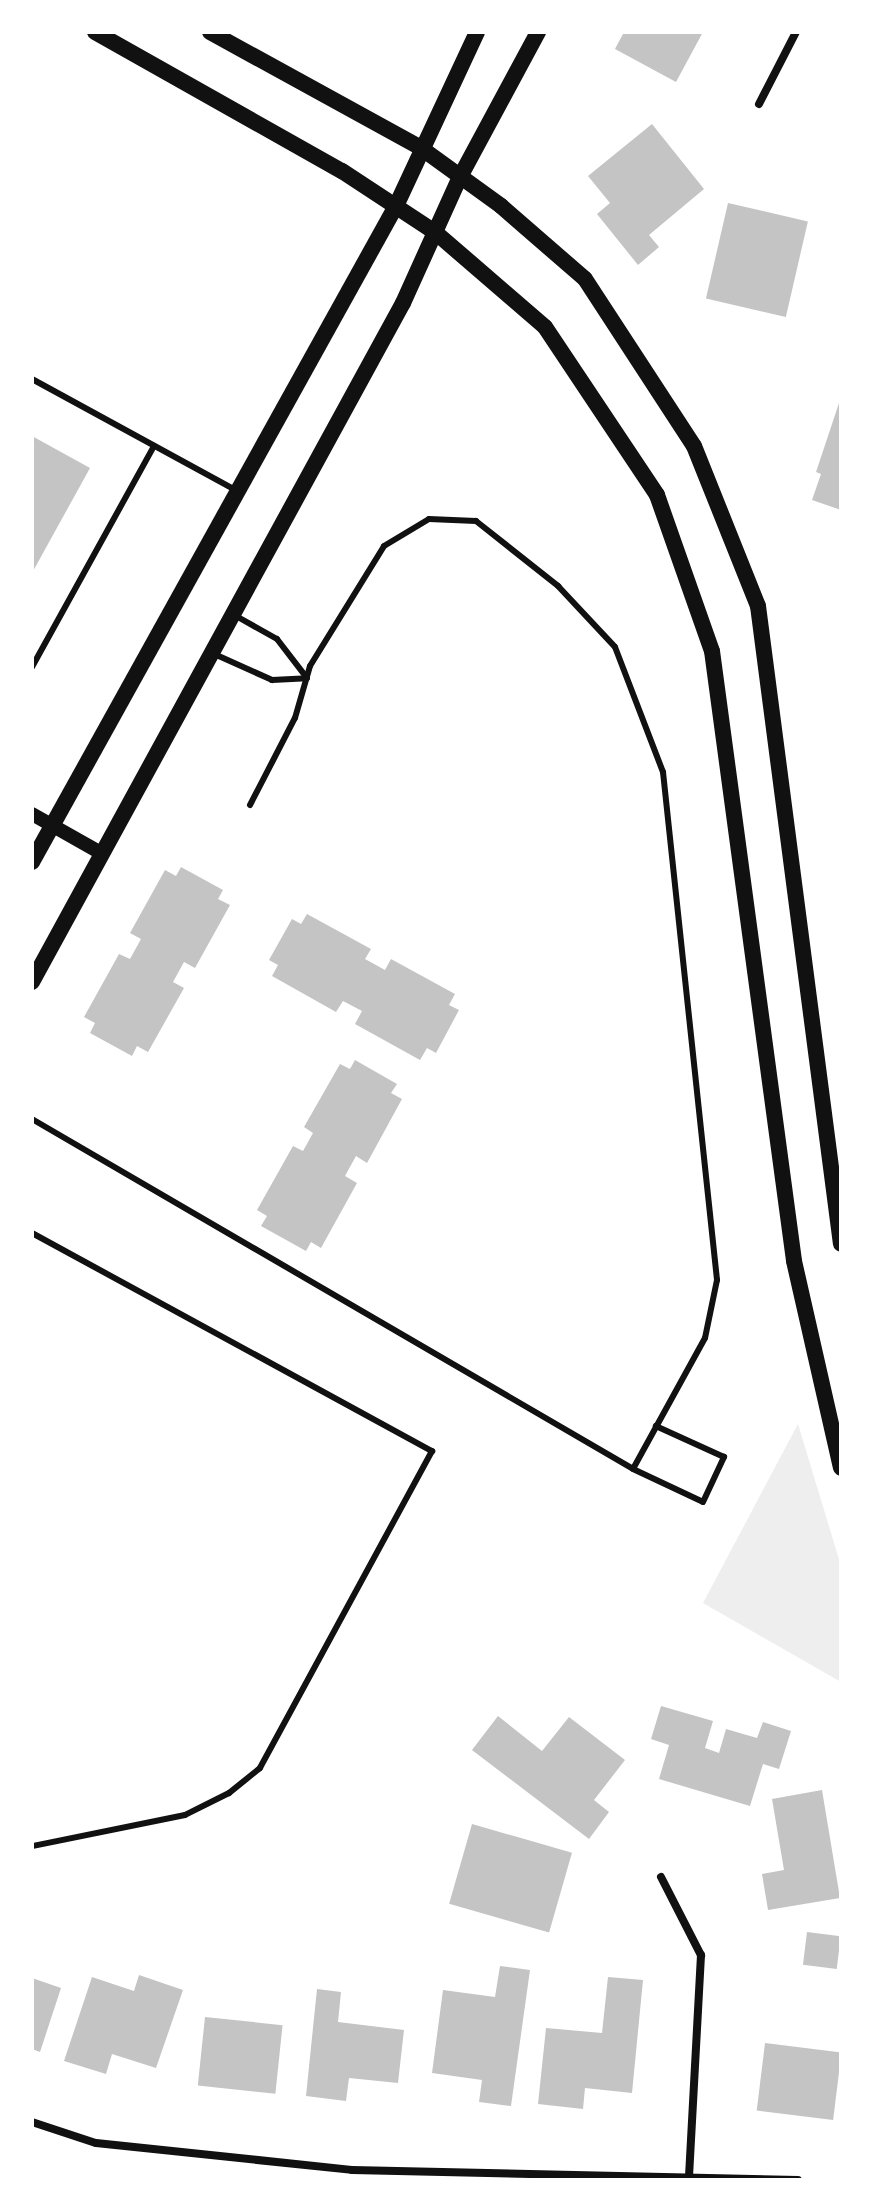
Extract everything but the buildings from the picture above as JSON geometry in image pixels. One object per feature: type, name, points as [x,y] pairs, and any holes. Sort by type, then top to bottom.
[{"type":"main road","points":[[95,32],[396,206],[435,232],[545,327],[657,495],[712,651],[794,1261],[841,1468]]},
{"type":"main road","points":[[210,32],[421,148],[585,279],[694,446],[758,606],[841,1244]]},
{"type":"main road","points":[[32,862],[396,206],[477,32]]},
{"type":"main road","points":[[32,982],[403,303],[460,177],[538,32]]},
{"type":"street","points":[[759,104],[796,32]]},
{"type":"street","points":[[32,814],[101,853]]},
{"type":"street","points":[[661,1877],[701,1955],[689,2176]]},
{"type":"street","points":[[32,2122],[96,2143],[352,2170],[798,2180]]},
{"type":"lane","points":[[32,379],[236,490]]},
{"type":"lane","points":[[32,667],[154,446]]},
{"type":"lane","points":[[250,805],[295,718],[307,678],[384,546],[429,519],[476,521],[558,586],[615,647],[663,772],[717,1280],[705,1338],[633,1469]]},
{"type":"lane","points":[[232,614],[277,639],[307,678]]},
{"type":"lane","points":[[211,653],[272,680],[307,678]]},
{"type":"lane","points":[[32,1119],[633,1469],[703,1502],[724,1457],[656,1426]]},
{"type":"lane","points":[[32,1233],[432,1451],[260,1768],[229,1793],[185,1815],[32,1846]]},
{"type":"shaded area","points":[[798,1424],[841,1566],[841,1682],[703,1603]]}]
